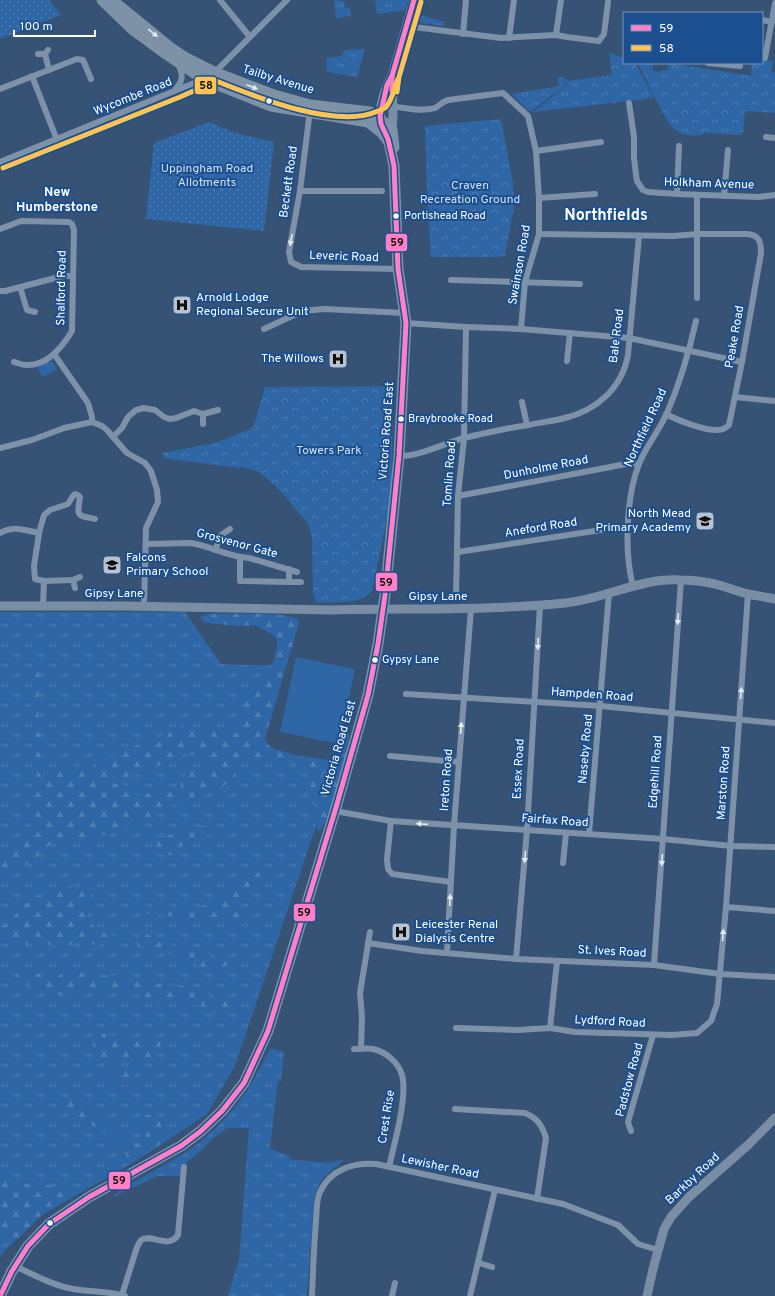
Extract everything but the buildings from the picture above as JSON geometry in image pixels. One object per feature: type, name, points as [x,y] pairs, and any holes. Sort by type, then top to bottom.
[{"type":"highway","points":[[102,0],[135,25]]},
{"type":"highway","points":[[112,0],[135,25]]},
{"type":"highway","name":"Tailby Avenue","points":[[135,25],[177,62],[203,79],[271,106],[310,109],[362,118],[370,112],[385,108],[387,124],[392,130]]},
{"type":"highway","name":"Tailby Avenue","points":[[135,25],[186,58],[216,72],[310,109]]},
{"type":"highway","points":[[362,118],[382,134],[389,142]]},
{"type":"highway","points":[[392,130],[394,166]]},
{"type":"highway","name":"Victoria Road East","points":[[0,1286],[28,1246],[49,1224],[89,1197],[181,1146],[202,1131],[222,1111],[244,1083],[268,1031],[335,811],[368,695],[383,609],[399,456],[405,318],[398,269],[394,166],[389,142]]},
{"type":"highway","name":"Victoria Road East","points":[[0,1296],[14,1268]]},
{"type":"street","points":[[220,0],[250,37]]},
{"type":"street","name":"Wycombe Road","points":[[0,162],[173,92],[216,72],[287,0]]},
{"type":"street","points":[[389,142],[381,124],[385,108],[387,85],[392,76],[414,0]]},
{"type":"street","points":[[463,34],[466,0]]},
{"type":"street","points":[[509,38],[514,0]]},
{"type":"street","points":[[556,34],[561,0]]},
{"type":"street","points":[[406,26],[501,38],[556,34],[595,41],[601,40],[605,30],[608,2]]},
{"type":"street","points":[[765,58],[775,2]]},
{"type":"street","points":[[763,20],[772,22]]},
{"type":"street","points":[[44,53],[49,70]]},
{"type":"street","points":[[0,89],[77,59],[83,60],[91,74]]},
{"type":"street","points":[[173,92],[181,83],[182,75],[177,62]]},
{"type":"street","points":[[719,64],[740,66]]},
{"type":"street","points":[[32,76],[57,140]]},
{"type":"street","name":"Swainson Road","points":[[385,108],[435,108],[441,102],[448,100],[500,93],[506,95],[528,116],[536,151],[539,198],[538,234],[525,282],[520,329]]},
{"type":"street","name":"Holkham Avenue","points":[[629,103],[634,137],[636,175],[637,181],[643,190],[648,192],[697,195],[759,197],[775,195]]},
{"type":"street","name":"Tailby Avenue","points":[[362,118],[373,106],[385,108]]},
{"type":"street","points":[[385,108],[392,130]]},
{"type":"street","name":"Beckett Road","points":[[291,262],[289,252],[300,191],[310,109]]},
{"type":"street","points":[[766,137],[775,138]]},
{"type":"street","points":[[536,151],[601,142]]},
{"type":"street","points":[[677,194],[679,146]]},
{"type":"street","points":[[724,196],[728,150]]},
{"type":"street","points":[[300,191],[382,191]]},
{"type":"street","points":[[539,198],[595,194]]},
{"type":"street","points":[[697,195],[697,298]]},
{"type":"street","name":"Shalford Road","points":[[0,230],[21,221],[69,222],[72,224],[74,230],[72,331],[67,340],[54,354],[37,364],[27,365],[14,362]]},
{"type":"street","points":[[538,234],[673,236],[698,234]]},
{"type":"street","name":"Peake Road","points":[[666,414],[678,421],[712,430],[725,428],[729,425],[731,420],[742,362],[761,248],[758,238],[754,235],[698,234]]},
{"type":"street","name":"Bale Road","points":[[399,456],[410,456],[464,438],[565,418],[586,411],[603,400],[616,385],[626,368],[639,236]]},
{"type":"street","name":"Leveric Road","points":[[291,262],[301,267],[398,269]]},
{"type":"street","points":[[0,291],[63,276],[73,276]]},
{"type":"street","points":[[451,280],[580,284]]},
{"type":"street","points":[[20,287],[27,310],[35,312]]},
{"type":"street","points":[[264,329],[303,311],[324,309],[405,318],[466,327],[520,329],[629,338],[742,362]]},
{"type":"street","points":[[689,351],[696,321]]},
{"type":"street","name":"Tomlin Road","points":[[456,599],[458,496],[464,438],[466,327]]},
{"type":"street","points":[[567,361],[570,333]]},
{"type":"street","name":"Northfield Road","points":[[633,586],[629,572],[627,526],[633,484],[639,464],[666,414],[689,351]]},
{"type":"street","points":[[54,354],[88,402],[92,422]]},
{"type":"street","points":[[735,397],[775,401]]},
{"type":"street","points":[[522,402],[527,425]]},
{"type":"street","points":[[113,436],[122,428],[128,417],[136,410],[144,408],[155,410],[164,417],[170,418],[176,418],[194,411],[203,414],[218,410]]},
{"type":"street","points":[[203,414],[203,424]]},
{"type":"street","points":[[0,448],[32,440],[64,428],[92,422],[102,426],[113,436],[127,453],[145,464],[150,471],[157,490],[158,502],[146,528],[144,606]]},
{"type":"street","name":"Dunholme Road","points":[[458,496],[626,464],[639,464]]},
{"type":"street","points":[[80,577],[74,580],[44,581],[35,579],[34,566],[39,533],[46,512],[70,503],[75,494],[80,497],[77,511],[78,514],[80,516],[95,519]]},
{"type":"street","name":"Aneford Road","points":[[458,552],[627,526]]},
{"type":"street","points":[[0,533],[16,528],[39,533]]},
{"type":"street","points":[[215,550],[221,535],[230,529]]},
{"type":"street","name":"Grosvenor Gate","points":[[146,544],[191,542],[240,558],[249,558],[297,572]]},
{"type":"street","points":[[240,558],[240,581],[301,582]]},
{"type":"street","points":[[289,569],[289,582]]},
{"type":"street","points":[[74,580],[75,588]]},
{"type":"street","name":"Gipsy Lane","points":[[0,606],[144,606],[262,609],[471,609],[515,607],[586,600],[633,586],[661,580],[711,583],[748,594],[775,599]]},
{"type":"street","name":"Edgehill Road","points":[[654,965],[681,580]]},
{"type":"street","points":[[43,606],[44,581]]},
{"type":"street","name":"Naseby Road","points":[[589,834],[601,706],[609,593]]},
{"type":"street","name":"Marston Road","points":[[720,974],[731,846],[748,594]]},
{"type":"street","name":"Essex Road","points":[[516,959],[527,830],[540,605]]},
{"type":"street","name":"Ireton Road","points":[[447,952],[454,826],[471,609]]},
{"type":"street","name":"Hampden Road","points":[[406,694],[601,706],[775,723]]},
{"type":"street","points":[[390,756],[459,762]]},
{"type":"street","name":"Fairfax Road","points":[[335,811],[391,821],[663,839],[731,846],[775,847]]},
{"type":"street","points":[[391,821],[387,859],[388,869],[392,874],[451,882]]},
{"type":"street","points":[[564,863],[566,833]]},
{"type":"street","points":[[726,907],[775,911]]},
{"type":"street","name":"Crest Rise","points":[[370,932],[360,993],[362,1017],[358,1049],[372,1049],[382,1053],[392,1059],[402,1075],[403,1083],[401,1112],[389,1167]]},
{"type":"street","name":"St. Ives Road","points":[[368,943],[402,949],[516,959],[654,965],[720,974],[775,977]]},
{"type":"street","points":[[550,1028],[557,961]]},
{"type":"street","name":"Lydford Road","points":[[456,1028],[518,1030],[550,1028],[576,1032],[653,1035],[697,1033],[711,1021],[717,1004],[720,974]]},
{"type":"street","name":"Padstow Road","points":[[631,1131],[628,1122],[653,1035]]},
{"type":"street","points":[[455,1109],[525,1113],[534,1116],[544,1129],[546,1138],[537,1199]]},
{"type":"street","name":"Barkby Road","points":[[648,1296],[664,1229],[671,1216],[689,1197],[750,1143],[775,1118]]},
{"type":"street","name":"Lewisher Road","points":[[312,1296],[313,1249],[319,1194],[333,1176],[351,1166],[367,1163],[563,1204],[618,1225],[638,1244],[658,1250]]},
{"type":"street","points":[[14,1268],[77,1293],[124,1296],[137,1247],[141,1240],[148,1238],[165,1242],[171,1241],[178,1235],[184,1167]]},
{"type":"street","points":[[470,1296],[495,1190]]},
{"type":"street","points":[[479,1263],[492,1267]]},
{"type":"street","points":[[392,1296],[395,1283]]},
{"type":"green space","points":[[0,0],[49,0],[61,15],[0,39]]},
{"type":"green space","points":[[334,0],[344,1],[345,8],[350,8],[351,16],[336,18]]},
{"type":"green space","points":[[375,0],[408,0],[405,10],[377,14]]},
{"type":"green space","points":[[419,0],[423,0],[419,15],[445,22],[444,26],[421,23],[415,15]]},
{"type":"green space","points":[[365,49],[357,77],[327,72],[326,58],[342,56],[344,50]]},
{"type":"green space","points":[[609,53],[623,58],[623,64],[636,64],[654,98],[533,112],[567,85],[565,77],[568,81],[612,75]]},
{"type":"green space","points":[[763,60],[773,61],[771,72],[775,73],[775,113],[745,111],[743,133],[741,135],[705,133],[702,135],[693,135],[684,134],[670,125],[653,95],[638,64],[653,64],[652,70],[660,72],[667,70],[669,64],[675,64],[751,76],[752,64],[763,64]]},
{"type":"green space","points":[[557,77],[564,77],[566,85],[530,112],[512,94],[559,86]]},
{"type":"green space","name":"Craven Recreation Ground","points":[[501,119],[513,183],[514,206],[505,256],[431,257],[427,196],[425,126]]},
{"type":"green space","name":"Uppingham Road Allotments","points":[[209,122],[235,133],[274,142],[264,231],[146,219],[154,143]]},
{"type":"green space","points":[[51,360],[57,369],[43,377],[37,368]]},
{"type":"green space","name":"Towers Park","points":[[393,386],[391,500],[372,591],[361,599],[346,602],[317,603],[313,594],[312,538],[309,525],[283,494],[261,473],[244,467],[239,468],[163,458],[163,453],[215,443],[253,428],[265,387]]},
{"type":"green space","points":[[0,612],[185,612],[221,664],[282,666],[259,751],[338,761],[235,1066],[207,1114],[136,1161],[42,1215],[5,1250],[0,1258]]},
{"type":"green space","points":[[208,614],[255,614],[282,615],[298,619],[299,623],[265,739],[268,745],[274,749],[303,757],[335,761],[339,760],[347,733],[349,734],[338,786],[323,827],[318,832],[316,823],[318,806],[317,803],[310,803],[308,796],[311,780],[300,765],[272,760],[242,759],[236,761],[232,766],[236,777],[234,781],[164,809],[152,816],[85,842],[63,839],[56,840],[29,863],[0,879],[0,858],[19,850],[30,835],[31,802],[37,774],[31,712],[31,694],[34,684],[34,662],[38,662],[40,667],[38,708],[44,777],[56,770],[82,766],[91,770],[99,760],[164,735],[178,727],[184,726],[214,730],[218,729],[235,734],[242,730],[243,708],[273,663],[277,641],[275,637],[256,625],[241,626],[205,623],[200,617]],"holes":[[[186,753],[203,758],[217,757],[218,762],[211,768],[207,769],[200,767],[186,773],[181,782],[181,787],[169,792],[155,790],[145,795],[138,795],[127,786],[112,783],[151,769]]]},
{"type":"green space","points":[[296,657],[355,669],[339,744],[280,732]]},
{"type":"green space","points":[[203,826],[212,826],[214,829],[210,834],[186,843],[171,855],[162,855],[156,852],[155,843],[159,840],[171,834]]},
{"type":"green space","points":[[259,871],[261,878],[246,890],[241,898],[242,907],[250,913],[251,917],[248,922],[236,920],[220,923],[209,923],[185,918],[142,913],[142,911],[176,911],[202,906],[209,903],[238,881]]},
{"type":"green space","points":[[65,886],[85,887],[90,889],[91,898],[88,911],[91,922],[104,933],[121,936],[123,939],[121,941],[94,945],[85,939],[69,946],[53,946],[42,941],[27,945],[0,935],[0,927],[6,924],[27,902],[39,895],[45,895],[53,899],[56,896],[55,892],[58,888]]},
{"type":"green space","points":[[144,933],[175,946],[208,954],[230,962],[231,964],[208,970],[174,954],[156,950],[143,950],[138,947],[136,939]]},
{"type":"green space","points":[[71,972],[117,976],[147,983],[185,986],[204,994],[231,1001],[232,1004],[225,1013],[217,1015],[205,1007],[178,1001],[154,1003],[131,990],[115,987],[95,987],[69,996],[63,996],[32,989],[23,979],[16,977],[16,975],[34,973],[57,977],[63,973]]},
{"type":"green space","points":[[98,1033],[125,1038],[159,1040],[161,1043],[156,1054],[146,1058],[119,1057],[100,1063],[97,1059],[92,1039]]},
{"type":"green space","points":[[270,1048],[284,1052],[281,1081],[278,1081],[270,1148],[280,1153],[289,1155],[289,1159],[329,1163],[343,1159],[343,1161],[324,1177],[314,1198],[307,1296],[228,1296],[239,1260],[249,1128],[227,1128],[182,1166],[180,1176],[158,1176],[113,1197],[121,1189],[183,1154],[211,1133],[245,1094]]},
{"type":"green space","points":[[115,1067],[130,1073],[137,1079],[125,1086],[114,1081],[107,1073]]},
{"type":"green space","points":[[61,1098],[77,1101],[84,1109],[100,1118],[129,1141],[137,1143],[145,1141],[146,1137],[135,1117],[155,1114],[159,1116],[162,1131],[169,1139],[131,1163],[120,1144],[59,1103],[58,1099]]},
{"type":"green space","points":[[0,1171],[21,1184],[49,1185],[68,1192],[74,1196],[42,1215],[18,1239],[0,1239]]},
{"type":"transit line","name":"59","points":[[392,91],[392,76],[414,0]]},
{"type":"transit line","name":"58","points":[[397,92],[399,77],[421,2]]},
{"type":"transit line","name":"59","points":[[0,1296],[12,1271],[28,1246],[49,1224],[89,1197],[181,1146],[201,1131],[222,1111],[244,1083],[268,1031],[335,811],[368,695],[378,644],[385,595],[399,456],[406,323],[398,269],[394,166],[388,139],[381,124],[380,116],[387,85],[392,76]]},
{"type":"transit line","name":"58","points":[[3,168],[216,81],[274,103],[319,114],[341,117],[361,116],[386,107],[390,101],[398,79]]},
{"type":"place","name":"Portishead Road","points":[[396,216]]},
{"type":"place","name":"Arnold Lodge Regional Secure Unit","points":[[182,305]]},
{"type":"place","name":"The Willows","points":[[338,359]]},
{"type":"place","name":"Braybrooke Road","points":[[401,419]]},
{"type":"place","name":"North Mead Primary Academy","points":[[705,521]]},
{"type":"place","name":"Falcons Primary School","points":[[112,565]]},
{"type":"place","name":"Gypsy Lane","points":[[375,660]]},
{"type":"place","name":"Leicester Renal Dialysis Centre","points":[[401,932]]},
{"type":"district","name":"New Humberstone","points":[[57,200]]},
{"type":"district","name":"Northfields","points":[[606,216]]}]
